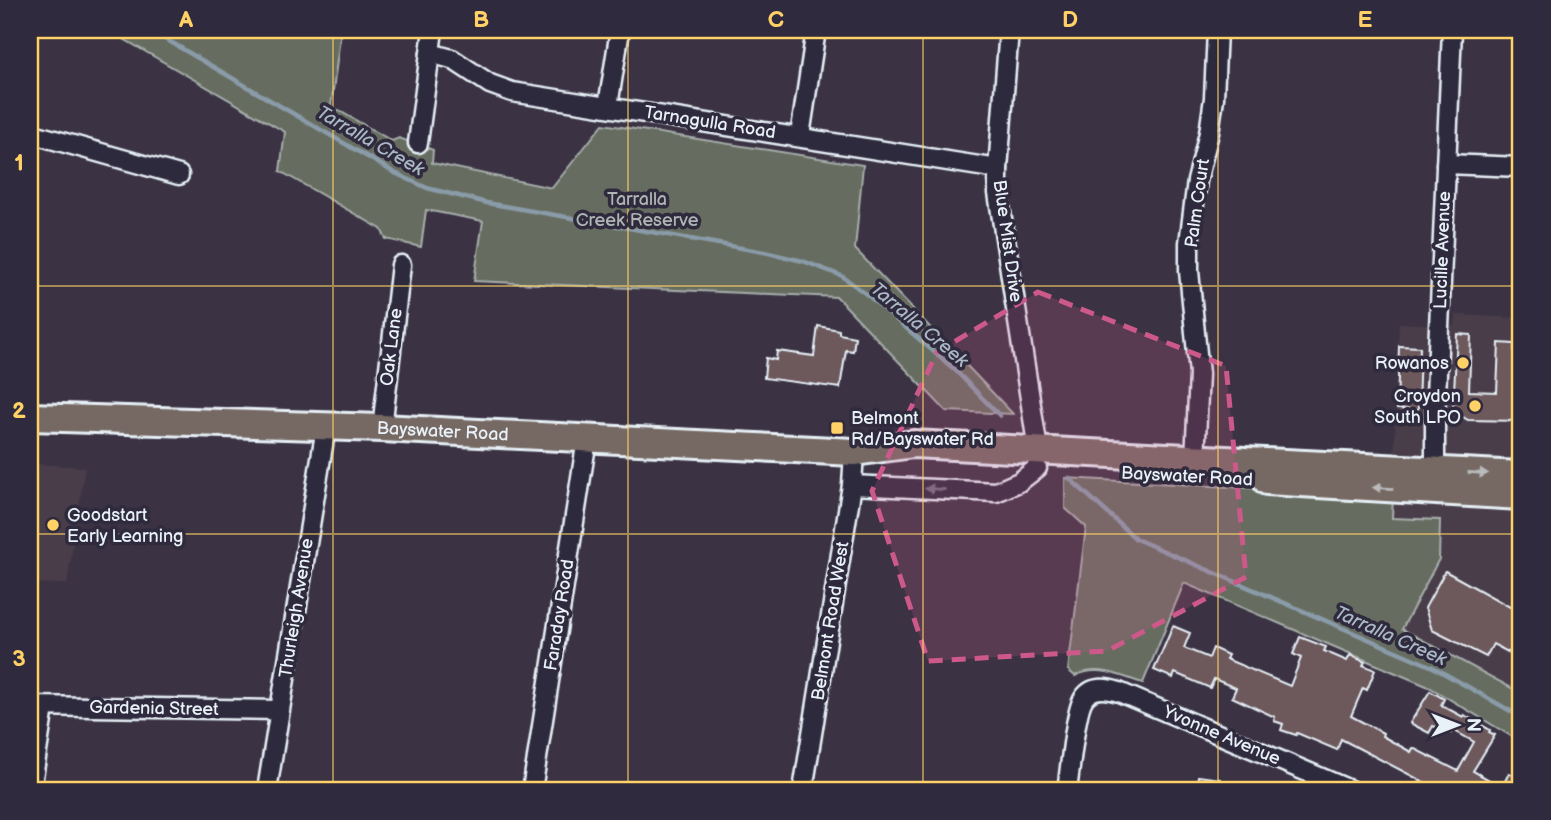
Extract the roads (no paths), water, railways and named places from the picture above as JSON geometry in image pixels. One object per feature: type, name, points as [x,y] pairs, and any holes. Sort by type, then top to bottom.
[{"type":"main road","name":"Bayswater Road","points":[[30,417],[382,428],[854,452],[913,444],[1037,459],[1443,481],[1521,475]]},
{"type":"main road","name":"Bayswater Road","points":[[1037,459],[1195,460],[1443,481],[1521,496]]},
{"type":"street","points":[[418,143],[433,30]]},
{"type":"street","points":[[608,106],[620,30]]},
{"type":"street","points":[[800,136],[816,30]]},
{"type":"street","name":"Blue Mist Drive","points":[[1009,30],[998,169],[999,193],[1037,459]]},
{"type":"street","name":"Palm Court","points":[[1195,460],[1199,374],[1189,271],[1189,243],[1197,180],[1209,133],[1214,98],[1217,30]]},
{"type":"street","name":"Lucille Avenue","points":[[1443,481],[1435,419],[1452,30]]},
{"type":"street","name":"Tarnagulla Road","points":[[430,53],[452,59],[490,84],[512,92],[998,169]]},
{"type":"street","points":[[30,134],[179,175]]},
{"type":"street","points":[[1446,164],[1521,167]]},
{"type":"street","name":"Oak Lane","points":[[382,428],[401,265]]},
{"type":"street","name":"Thurleigh Avenue","points":[[267,790],[326,427]]},
{"type":"street","name":"Faraday Road","points":[[532,790],[587,439]]},
{"type":"street","name":"Belmont Road West","points":[[803,790],[852,485],[854,452]]},
{"type":"street","points":[[852,485],[996,492],[1019,482],[1037,459]]},
{"type":"street","name":"Yvonne Avenue","points":[[1067,790],[1081,703],[1091,691],[1110,689],[1350,790]]},
{"type":"street","points":[[31,790],[37,706]]},
{"type":"street","name":"Gardenia Street","points":[[37,706],[279,710]]},
{"type":"waterway","name":"Tarralla Creek","points":[[150,30],[395,173],[427,188],[487,203],[764,252],[803,261],[842,276],[954,369],[1000,416]]},
{"type":"waterway","name":"Tarralla Creek","points":[[1069,478],[1136,539],[1433,667],[1521,717]]},
{"type":"place","name":"Rowanos","points":[[1463,363]]},
{"type":"place","name":"Croydon South LPO","points":[[1475,406]]},
{"type":"place","name":"Belmont Rd/Bayswater Rd","points":[[837,428]]},
{"type":"place","name":"Goodstart Early Learning","points":[[53,525]]},
{"type":"park label","name":"Tarralla Creek Reserve","points":[[637,209]]}]
